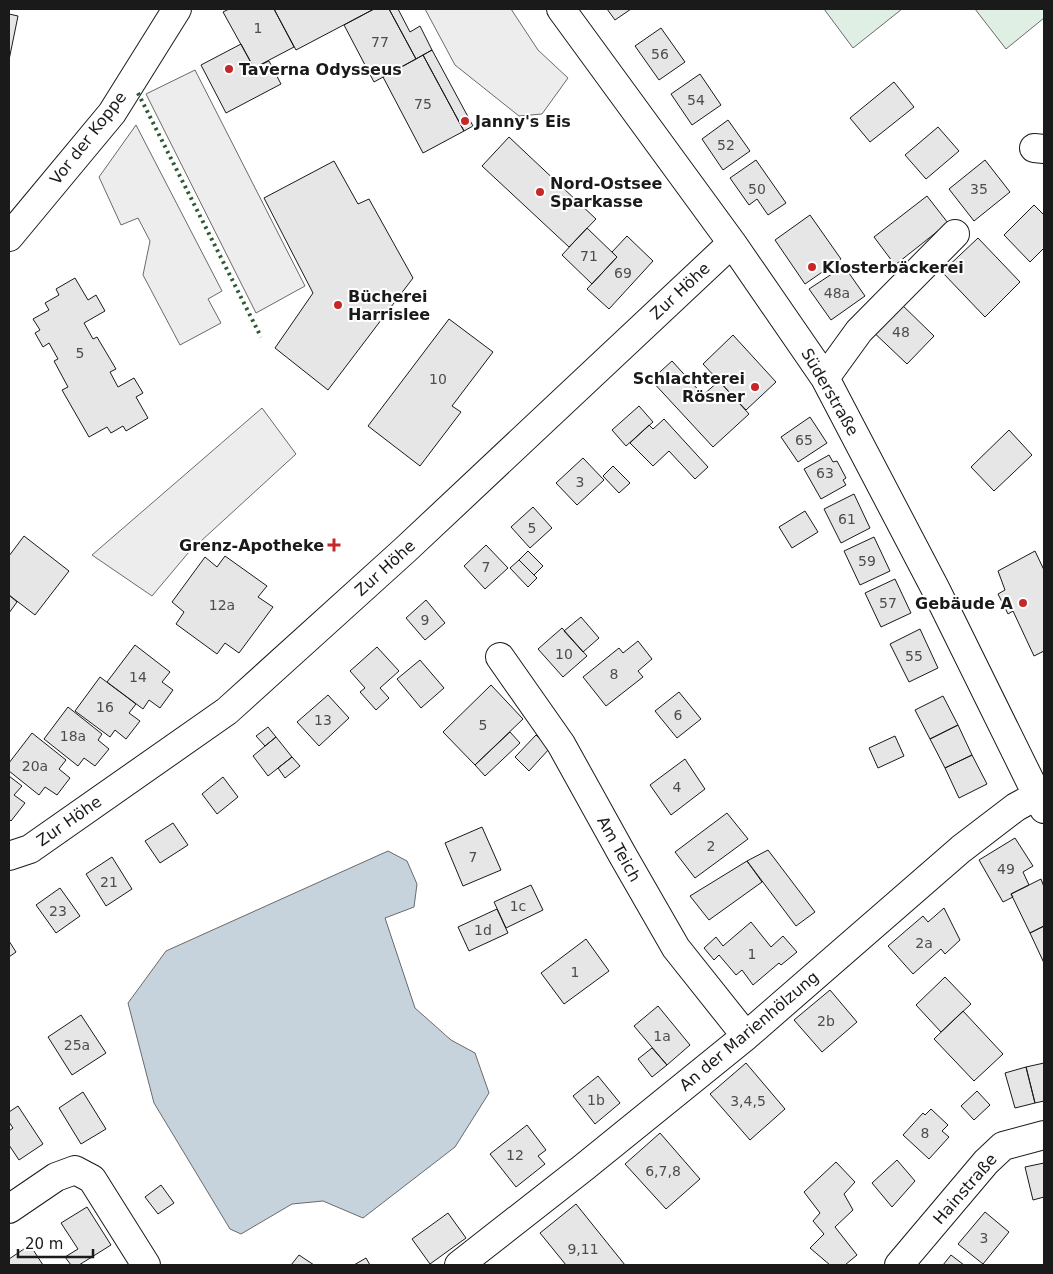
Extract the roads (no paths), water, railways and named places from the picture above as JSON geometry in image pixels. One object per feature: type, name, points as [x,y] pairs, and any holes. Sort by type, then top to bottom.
[{"type":"street","name":"Vor der Koppe","points":[[9,237],[112,113],[177,9]]},
{"type":"street","name":"Süderstraße","points":[[561,9],[732,243],[825,378],[935,588],[1041,802]]},
{"type":"street","points":[[825,378],[859,331],[955,234]]},
{"type":"street","name":"Zur Höhe","points":[[9,856],[30,848],[227,711],[405,550],[732,243]]},
{"type":"street","name":"Am Teich","points":[[500,657],[561,744],[676,948],[746,1036]]},
{"type":"street","name":"An der Marienhölzung","points":[[459,1265],[583,1168],[746,1036],[962,849],[1016,807],[1041,802]]},
{"type":"street","name":"Hainstraße","points":[[899,1265],[991,1157],[1003,1146],[1044,1135]]},
{"type":"street","points":[[9,1209],[56,1177],[75,1170],[92,1179],[146,1265]]},
{"type":"place","name":"Taverna Odysseus","points":[[229,69]]},
{"type":"place","name":"Janny's Eis","points":[[465,121]]},
{"type":"place","name":"Nord-Ostsee Sparkasse","points":[[540,192]]},
{"type":"place","name":"Klosterbäckerei","points":[[812,267]]},
{"type":"place","name":"Bücherei Harrislee","points":[[338,305]]},
{"type":"place","name":"Schlachterei Rösner","points":[[755,387]]},
{"type":"place","name":"Grenz-Apotheke","points":[[334,545]]},
{"type":"place","name":"Gebäude A","points":[[1023,603]]}]
